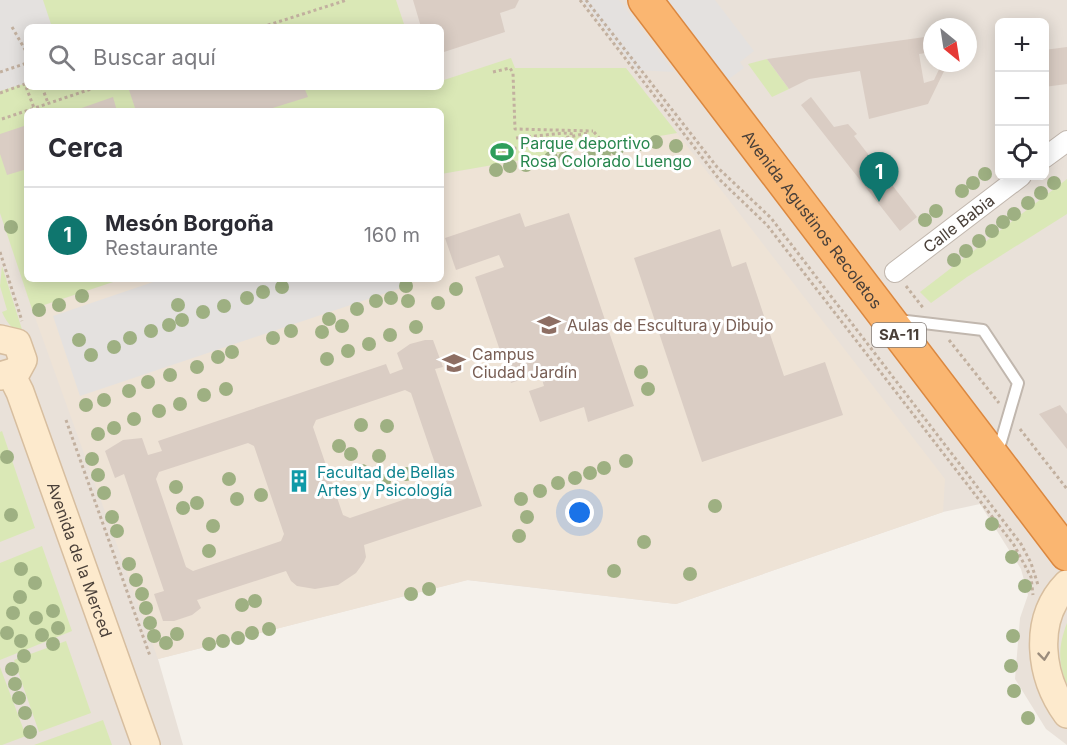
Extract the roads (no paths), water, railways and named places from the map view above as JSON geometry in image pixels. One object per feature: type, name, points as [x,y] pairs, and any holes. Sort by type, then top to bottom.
[{"type":"highway","name":"Avenida Agustinos Recoletos","points":[[645,0],[1067,554]]},
{"type":"main road","points":[[0,339],[17,343],[23,354],[21,366],[6,375]]},
{"type":"main road","name":"Avenida de la Merced","points":[[6,375],[20,392],[146,745]]},
{"type":"main road","points":[[1067,584],[1056,599],[1045,628],[1043,644],[1046,674],[1055,696],[1067,714]]},
{"type":"street","points":[[1049,154],[1067,141]]},
{"type":"street","name":"Calle Babia","points":[[895,272],[1016,180]]},
{"type":"lane","points":[[887,319],[983,330],[1018,383],[996,461]]},
{"type":"place","name":"Parque deportivo Rosa Colorado Luengo","points":[[502,152]]},
{"type":"place","name":"Mesón Borgoña","points":[[879,202]]},
{"type":"place","name":"Aulas de Escultura y Dibujo","points":[[549,325]]},
{"type":"place","name":"Campus Ciudad Jardín","points":[[454,363]]},
{"type":"place","name":"Facultad de Bellas Artes y Psicología","points":[[299,481]]}]
